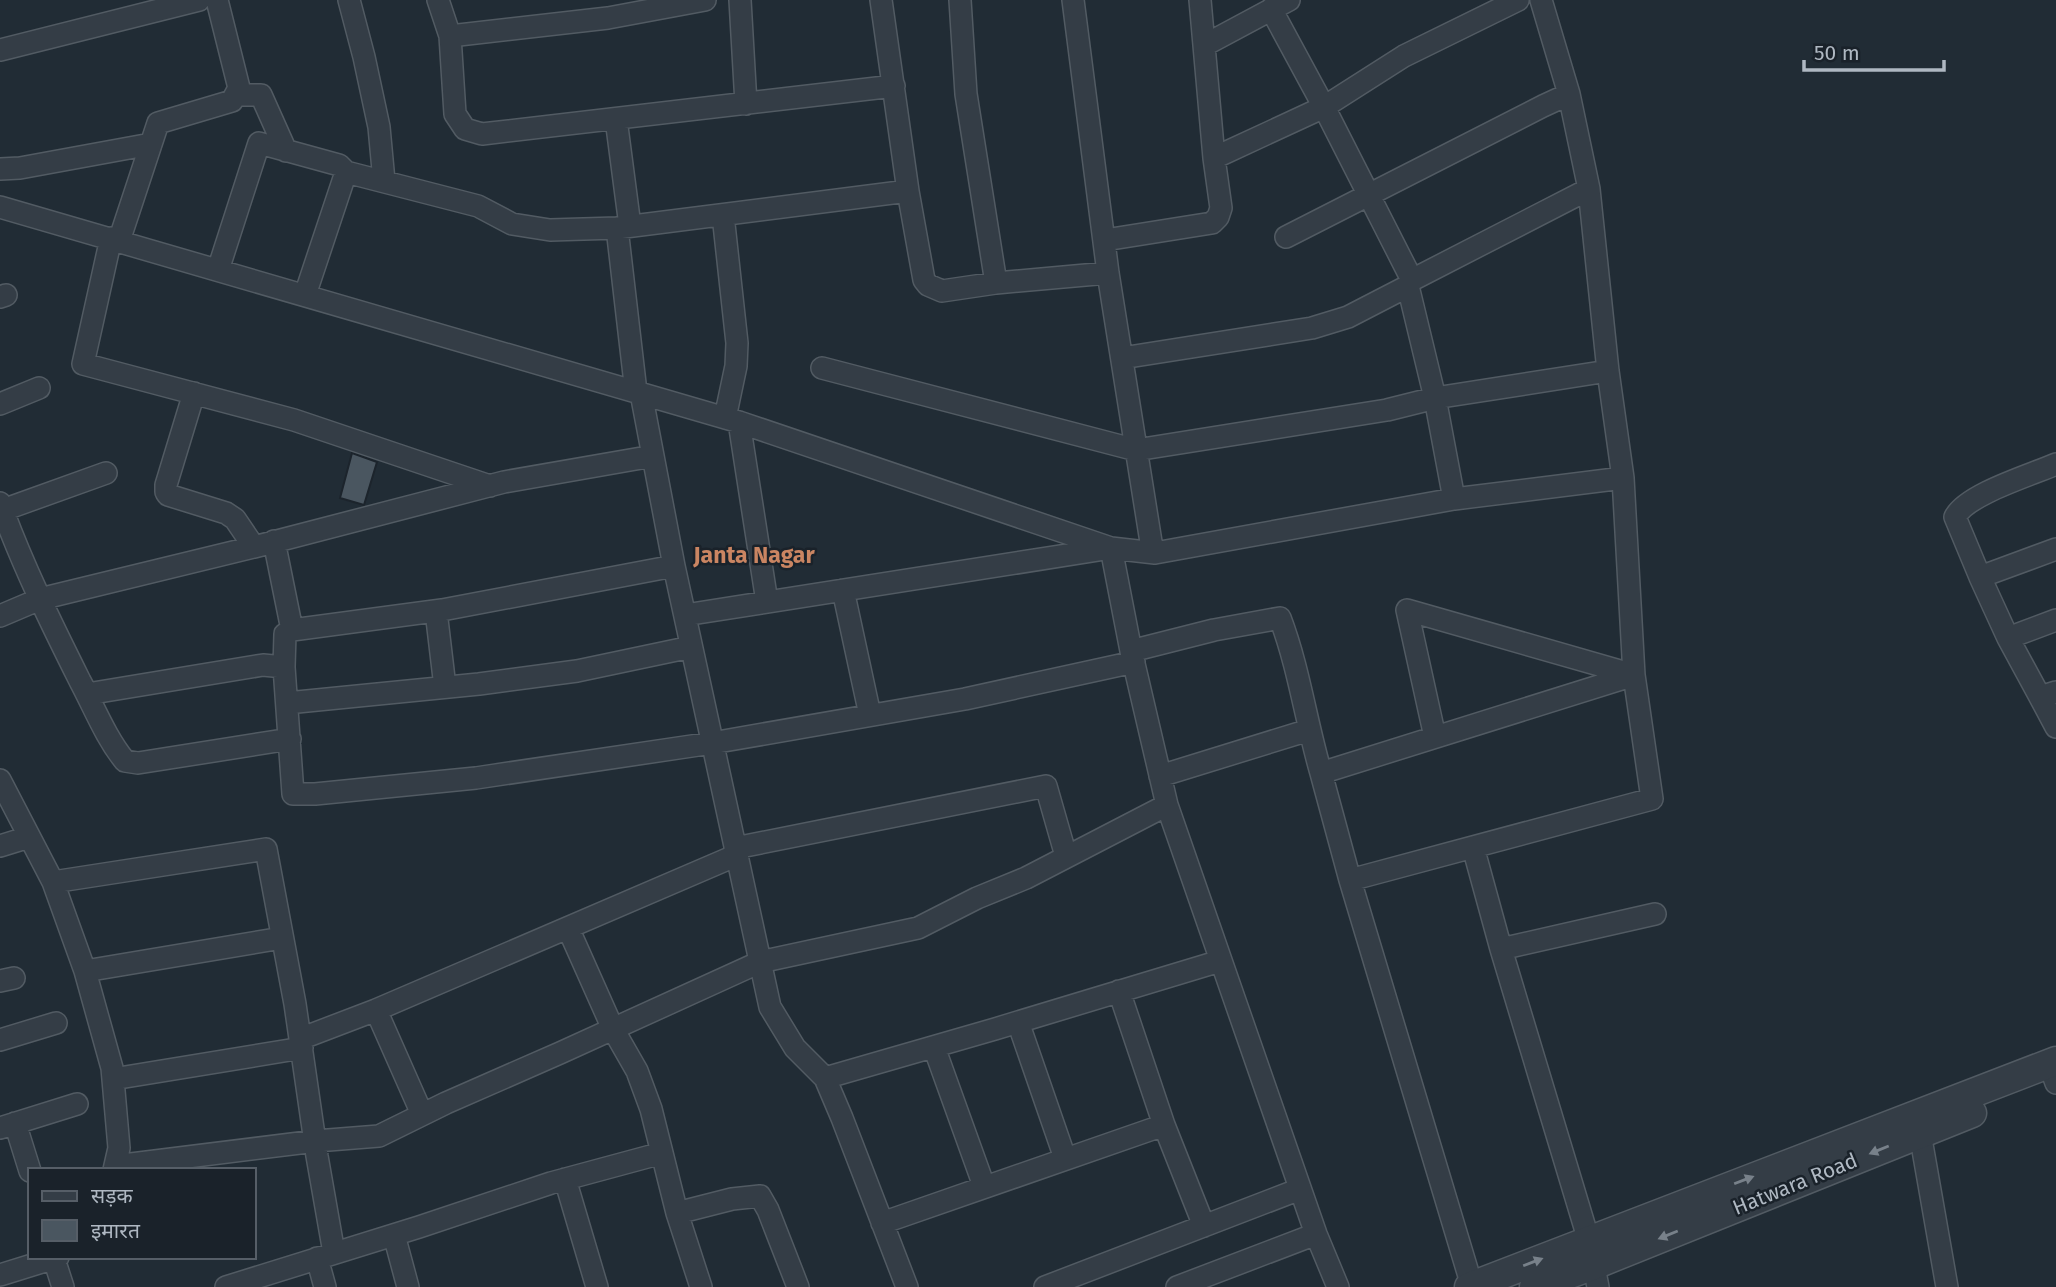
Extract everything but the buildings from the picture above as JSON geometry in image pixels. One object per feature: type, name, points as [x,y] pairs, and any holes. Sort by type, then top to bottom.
[{"type":"street","points":[[0,50],[199,0]]},
{"type":"street","points":[[217,0],[239,88],[237,95],[232,101],[158,123],[115,239],[83,364],[294,420],[491,486]]},
{"type":"street","points":[[349,0],[379,127],[384,181]]},
{"type":"street","points":[[438,0],[450,36],[455,114],[465,129],[482,134],[894,86]]},
{"type":"street","points":[[450,36],[608,18],[675,3],[705,0]]},
{"type":"street","points":[[740,0],[746,104]]},
{"type":"street","points":[[881,0],[908,191],[924,280],[928,285],[942,291],[1108,273]]},
{"type":"street","points":[[960,0],[966,94],[996,284]]},
{"type":"street","points":[[1073,0],[1108,273],[1155,553]]},
{"type":"street","points":[[1105,240],[1212,223],[1218,217],[1221,208],[1200,0]]},
{"type":"street","points":[[1214,158],[1324,107],[1404,56],[1518,0]]},
{"type":"street","points":[[1350,880],[1652,799],[1634,675],[1623,478],[1608,371],[1589,189],[1569,94],[1541,0]]},
{"type":"street","points":[[1205,45],[1280,5],[1324,107],[1410,283],[1454,499]]},
{"type":"street","points":[[1286,237],[1569,94]]},
{"type":"street","points":[[237,95],[261,95],[286,151]]},
{"type":"street","points":[[616,119],[638,393],[770,1007],[795,1048],[825,1078],[907,1287]]},
{"type":"street","points":[[0,169],[19,168],[151,144]]},
{"type":"street","points":[[218,270],[259,144],[339,166],[346,172],[478,206],[512,223],[550,230],[623,227],[908,191]]},
{"type":"street","points":[[305,295],[346,172]]},
{"type":"street","points":[[1122,358],[1312,328],[1348,317],[1589,189]]},
{"type":"street","points":[[0,207],[732,420],[1111,548],[1155,553],[1454,499],[1623,478]]},
{"type":"street","points":[[723,215],[737,343],[732,420],[767,602]]},
{"type":"street","points":[[822,368],[1136,450],[1608,371]]},
{"type":"street","points":[[0,404],[39,388]]},
{"type":"street","points":[[194,393],[166,492],[168,495],[226,513],[268,543],[292,630]]},
{"type":"street","points":[[0,615],[40,599],[491,486],[653,456]]},
{"type":"street","points":[[2056,464],[1972,499],[1959,510],[1956,520],[2008,638],[2048,694],[2056,727]]},
{"type":"street","points":[[106,472],[1,507],[40,599],[116,748],[125,761],[131,763],[290,739]]},
{"type":"street","points":[[685,615],[1111,548]]},
{"type":"street","points":[[1111,548],[1132,656],[1167,805],[1300,1189],[1338,1287]]},
{"type":"street","points":[[1980,578],[2056,550]]},
{"type":"street","points":[[674,566],[436,611],[292,630],[285,634],[284,667],[293,794],[476,778],[712,743],[965,699],[1132,656],[1214,630],[1280,618],[1292,649],[1309,730],[1350,880],[1471,1286],[1594,1264],[1473,847]]},
{"type":"street","points":[[843,590],[870,715]]},
{"type":"street","points":[[1435,737],[1407,610],[1634,675]]},
{"type":"street","points":[[436,611],[445,687]]},
{"type":"street","points":[[2008,638],[2056,620]]},
{"type":"street","points":[[287,703],[577,671],[691,647]]},
{"type":"street","points":[[87,694],[263,666],[284,667]]},
{"type":"street","points":[[1321,773],[1634,675]]},
{"type":"street","points":[[1160,776],[1309,730]]},
{"type":"street","points":[[0,780],[52,882],[85,971],[112,1068],[119,1148],[114,1168],[316,1141],[379,1136],[760,961],[918,928],[978,898],[1027,878],[1167,805]]},
{"type":"street","points":[[113,1079],[301,1043],[736,852],[1046,786],[1066,856]]},
{"type":"street","points":[[0,846],[29,837]]},
{"type":"street","points":[[52,882],[266,849],[316,1141],[325,1287]]},
{"type":"street","points":[[1501,950],[1655,914]]},
{"type":"street","points":[[568,928],[613,1029],[637,1071],[651,1109],[677,1213],[701,1287]]},
{"type":"street","points":[[85,971],[282,938]]},
{"type":"street","points":[[825,1078],[1220,961]]},
{"type":"street","points":[[1119,992],[1164,1125],[1205,1226]]},
{"type":"street","points":[[376,1010],[422,1114]]},
{"type":"street","points":[[1018,1022],[1065,1158]]},
{"type":"street","points":[[0,1040],[56,1023]]},
{"type":"street","points":[[934,1047],[984,1186]]},
{"type":"street","name":"Hatwara Road","points":[[1534,1287],[1594,1264],[1917,1124],[2055,1073]]},
{"type":"street","points":[[29,1168],[8,1125],[77,1104]]},
{"type":"street","points":[[1917,1124],[1947,1287]]},
{"type":"street","points":[[882,1223],[1164,1125]]},
{"type":"street","points":[[226,1287],[565,1179],[662,1153]]},
{"type":"street","points":[[565,1179],[597,1287]]},
{"type":"street","points":[[1045,1287],[1300,1189]]},
{"type":"street","points":[[677,1213],[732,1199],[760,1196],[798,1287]]},
{"type":"street","points":[[1177,1287],[1316,1234]]},
{"type":"street","points":[[394,1235],[408,1287]]},
{"type":"street","points":[[0,1275],[53,1259]]},
{"type":"street","points":[[56,1259],[64,1287]]},
{"type":"district","name":"Janta Nagar","points":[[754,555]]}]
